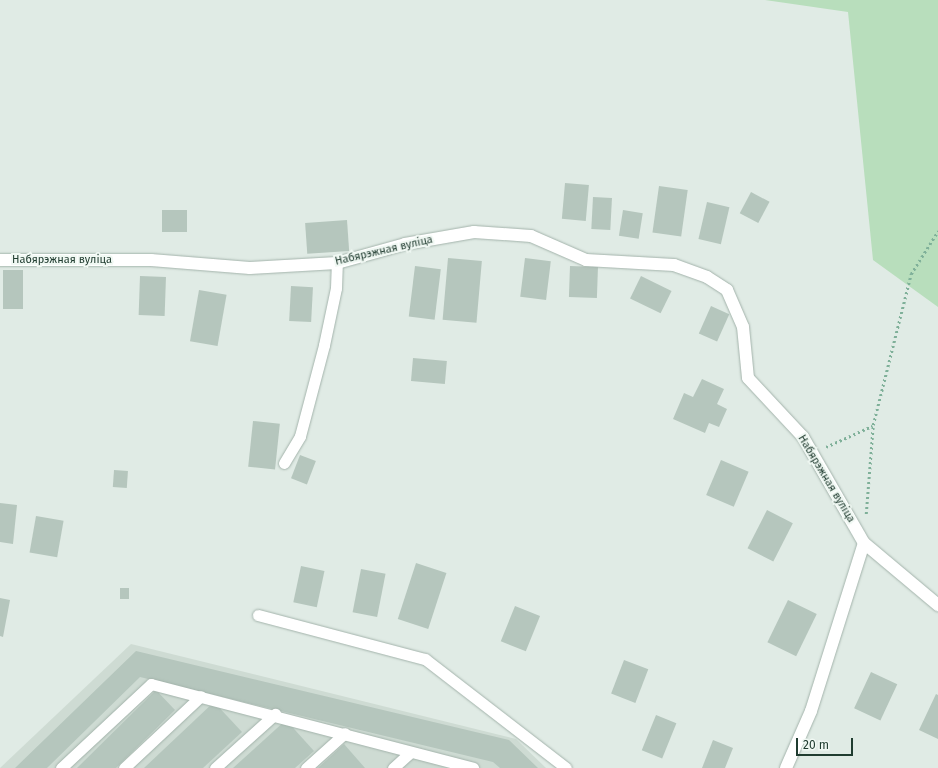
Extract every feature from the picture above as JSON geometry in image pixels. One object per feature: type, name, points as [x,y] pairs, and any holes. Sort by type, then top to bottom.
[{"type":"street","name":"Набярэжная вуліца","points":[[0,260],[151,260],[250,268],[337,263],[405,244],[474,232],[531,236],[586,260],[674,265],[707,277],[727,290],[743,327],[748,378],[803,437],[864,543],[938,605]]},
{"type":"street","points":[[786,768],[811,711],[864,543]]},
{"type":"lane","points":[[284,463],[300,436],[324,344],[336,288],[337,263]]},
{"type":"lane","points":[[258,615],[425,659],[566,768]]},
{"type":"lane","points":[[60,768],[151,684],[275,714],[473,768]]},
{"type":"lane","points":[[124,768],[201,696]]},
{"type":"lane","points":[[215,768],[275,714]]},
{"type":"lane","points":[[306,768],[345,733]]},
{"type":"lane","points":[[393,768],[411,752]]},
{"type":"path","points":[[864,543],[873,425],[911,274],[938,231]]},
{"type":"path","points":[[812,454],[873,425]]},
{"type":"shaded area","points":[[131,644],[516,739],[546,768],[0,768]]},
{"type":"green space","points":[[765,0],[938,0],[938,307],[873,260],[848,12]]},
{"type":"building","points":[[565,183],[589,185],[586,221],[562,219]]},
{"type":"building","points":[[659,186],[688,190],[681,237],[652,233]]},
{"type":"building","points":[[751,192],[770,202],[758,223],[740,213]]},
{"type":"building","points":[[593,197],[612,198],[610,230],[591,229]]},
{"type":"building","points":[[707,202],[729,207],[721,244],[698,239]]},
{"type":"building","points":[[162,210],[187,210],[187,232],[162,232]]},
{"type":"building","points":[[623,210],[643,213],[639,239],[619,236]]},
{"type":"building","points":[[347,220],[349,251],[307,254],[305,223]]},
{"type":"building","points":[[448,258],[482,261],[476,323],[443,320]]},
{"type":"building","points":[[525,258],[551,261],[546,300],[520,297]]},
{"type":"building","points":[[415,266],[441,269],[435,320],[409,317]]},
{"type":"building","points":[[570,266],[598,267],[597,298],[569,297]]},
{"type":"building","points":[[3,270],[23,270],[23,309],[3,309]]},
{"type":"building","points":[[140,276],[166,277],[165,316],[139,315]]},
{"type":"building","points":[[641,276],[672,291],[661,313],[630,298]]},
{"type":"building","points":[[291,286],[313,287],[311,322],[289,321]]},
{"type":"building","points":[[199,290],[227,295],[218,346],[190,341]]},
{"type":"building","points":[[711,306],[729,314],[717,342],[699,333]]},
{"type":"building","points":[[413,358],[447,361],[445,384],[411,381]]},
{"type":"building","points":[[702,379],[724,389],[717,404],[727,409],[719,427],[709,423],[705,433],[673,419],[684,393],[693,397]]},
{"type":"building","points":[[253,421],[280,424],[275,470],[248,467]]},
{"type":"building","points":[[300,455],[316,461],[307,484],[291,478]]},
{"type":"building","points":[[721,460],[749,472],[734,507],[706,495]]},
{"type":"building","points":[[114,470],[128,471],[127,488],[113,487]]},
{"type":"building","points":[[0,503],[17,505],[13,544],[0,542]]},
{"type":"building","points":[[767,510],[793,523],[773,561],[747,548]]},
{"type":"building","points":[[36,516],[64,521],[57,557],[30,552]]},
{"type":"building","points":[[416,563],[446,573],[428,629],[398,619]]},
{"type":"building","points":[[301,566],[324,571],[317,607],[293,602]]},
{"type":"building","points":[[361,569],[386,574],[377,617],[353,612]]},
{"type":"building","points":[[120,588],[129,588],[129,599],[120,599]]},
{"type":"building","points":[[0,598],[10,600],[3,637],[0,636]]},
{"type":"building","points":[[788,600],[817,614],[796,656],[767,642]]},
{"type":"building","points":[[515,606],[540,616],[526,651],[501,641]]},
{"type":"building","points":[[136,651],[509,740],[538,768],[500,768],[493,762],[140,677],[47,768],[15,768]]},
{"type":"building","points":[[624,660],[648,669],[635,703],[611,694]]},
{"type":"building","points":[[871,672],[897,684],[880,721],[854,708]]},
{"type":"building","points":[[156,690],[175,710],[116,768],[77,768]]},
{"type":"building","points":[[936,694],[938,695],[938,739],[919,730]]},
{"type":"building","points":[[214,702],[242,732],[203,768],[144,768]]},
{"type":"building","points":[[656,715],[676,723],[662,758],[642,750]]},
{"type":"building","points":[[286,720],[314,751],[295,768],[233,768]]},
{"type":"building","points":[[713,740],[733,748],[725,768],[702,768]]},
{"type":"building","points":[[344,744],[365,768],[318,768]]}]
